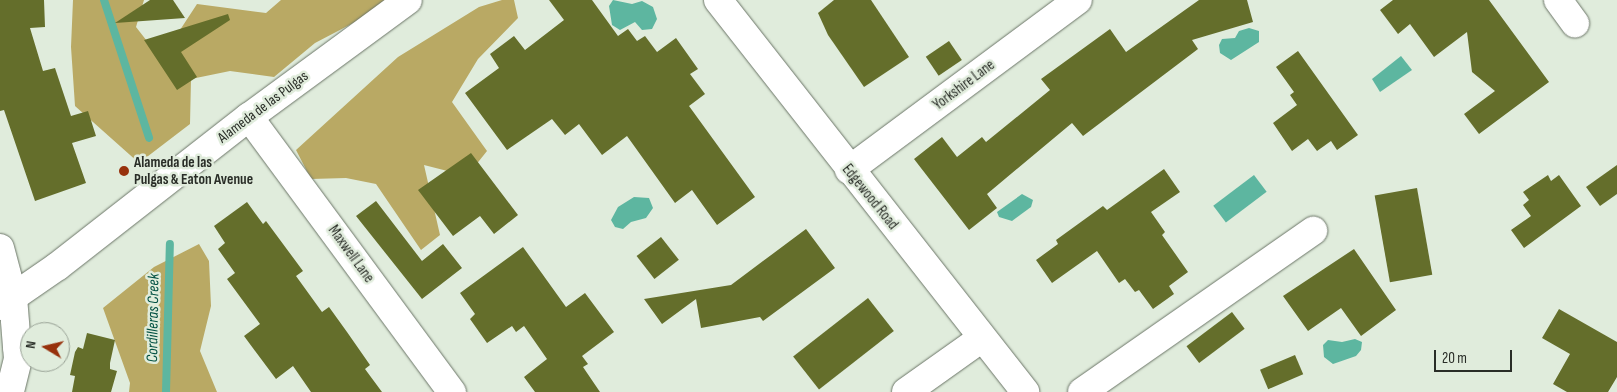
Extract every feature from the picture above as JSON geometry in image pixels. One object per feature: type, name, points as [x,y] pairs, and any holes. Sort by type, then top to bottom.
[{"type":"main road","name":"Alameda de las Pulgas","points":[[7,302],[249,117],[408,0]]},
{"type":"main road","name":"Edgewood Road","points":[[718,0],[849,170],[1025,392]]},
{"type":"main road","name":"Yorkshire Lane","points":[[849,170],[1078,0]]},
{"type":"main road","points":[[1558,0],[1575,23]]},
{"type":"main road","name":"Maxwell Lane","points":[[249,117],[452,392]]},
{"type":"main road","points":[[1082,392],[1313,231]]},
{"type":"main road","points":[[0,248],[7,302],[18,359],[10,392]]},
{"type":"main road","points":[[906,392],[982,338]]},
{"type":"shaded area","points":[[73,0],[144,0],[136,27],[161,59],[197,4],[266,13],[281,0],[391,0],[380,9],[315,43],[274,77],[230,71],[191,79],[190,124],[139,163],[75,106],[71,47]]},
{"type":"shaded area","points":[[502,0],[514,0],[518,18],[478,59],[452,102],[487,151],[467,176],[424,165],[440,235],[421,250],[376,184],[346,178],[311,179],[296,150],[398,57],[479,7]]},
{"type":"shaded area","points":[[199,244],[209,261],[211,306],[200,351],[217,392],[129,392],[130,383],[103,308],[154,267]]},
{"type":"water","points":[[613,0],[632,4],[642,1],[653,7],[657,19],[652,29],[642,30],[635,22],[620,30],[612,25],[609,6]]},
{"type":"water","points":[[1249,28],[1259,31],[1259,42],[1231,60],[1220,53],[1219,45],[1222,39],[1235,38],[1239,31]]},
{"type":"water","points":[[1401,56],[1412,70],[1380,92],[1372,79]]},
{"type":"water","points":[[1254,175],[1267,192],[1226,222],[1213,206]]},
{"type":"water","points":[[1022,194],[1033,200],[1031,207],[1012,221],[999,217],[997,212]]},
{"type":"water","points":[[634,197],[649,198],[653,208],[646,218],[631,222],[623,229],[615,227],[611,220],[618,207]]},
{"type":"water","points":[[1355,339],[1362,342],[1361,350],[1356,356],[1333,364],[1324,357],[1323,345],[1328,340],[1342,342]]},
{"type":"building","points":[[0,0],[44,0],[45,27],[30,28],[43,71],[55,68],[71,116],[88,111],[96,136],[72,143],[86,183],[35,201],[4,110],[0,111]]},
{"type":"building","points":[[150,0],[173,0],[185,18],[115,23]]},
{"type":"building","points":[[549,0],[592,0],[618,36],[628,29],[637,41],[645,36],[657,52],[676,38],[698,69],[690,74],[705,94],[689,106],[755,197],[717,225],[692,190],[675,203],[627,136],[602,155],[579,124],[565,135],[552,119],[507,150],[465,93],[499,68],[490,54],[514,36],[525,50],[564,20]]},
{"type":"building","points":[[834,0],[871,0],[909,57],[864,87],[828,35],[818,13]]},
{"type":"building","points":[[1199,0],[1247,0],[1253,22],[1192,40],[1198,49],[1083,136],[1072,123],[987,194],[997,208],[969,230],[914,159],[942,137],[957,157],[982,137],[986,142],[1050,90],[1041,79],[1110,29],[1126,52]]},
{"type":"building","points":[[1393,0],[1489,0],[1549,82],[1479,134],[1464,114],[1495,91],[1472,72],[1467,32],[1434,57],[1410,24],[1398,34],[1380,10]]},
{"type":"building","points":[[228,14],[230,20],[181,52],[197,77],[177,90],[144,40]]},
{"type":"building","points":[[949,41],[962,60],[939,76],[926,57]]},
{"type":"building","points":[[1298,51],[1358,135],[1337,150],[1331,141],[1317,151],[1308,139],[1292,151],[1273,123],[1297,105],[1290,95],[1294,92],[1276,67]]},
{"type":"building","points":[[471,153],[518,215],[494,234],[480,216],[453,236],[418,190]]},
{"type":"building","points":[[1617,165],[1617,194],[1600,206],[1586,187]]},
{"type":"building","points":[[1164,169],[1180,192],[1151,212],[1165,232],[1162,235],[1188,272],[1169,286],[1174,294],[1153,309],[1139,290],[1135,292],[1125,279],[1119,283],[1097,251],[1052,283],[1036,260],[1058,244],[1056,240],[1103,206],[1107,210]]},
{"type":"building","points":[[1548,175],[1551,181],[1559,175],[1581,206],[1524,248],[1511,230],[1531,216],[1523,205],[1529,200],[1523,192]]},
{"type":"building","points":[[1417,188],[1432,275],[1390,282],[1375,195]]},
{"type":"building","points":[[376,201],[422,261],[443,244],[462,268],[422,299],[356,216]]},
{"type":"building","points":[[247,202],[263,224],[266,221],[303,271],[296,276],[322,312],[329,307],[347,332],[370,365],[365,369],[382,392],[311,392],[293,366],[276,379],[244,336],[260,324],[227,279],[235,273],[218,249],[225,243],[214,226]]},
{"type":"building","points":[[806,229],[835,268],[763,321],[760,317],[701,328],[696,299],[662,324],[644,299],[731,285]]},
{"type":"building","points":[[661,237],[679,260],[654,279],[637,256]]},
{"type":"building","points":[[523,247],[566,307],[585,293],[614,332],[582,356],[588,364],[583,367],[600,392],[535,392],[524,377],[547,359],[524,326],[516,332],[512,326],[487,343],[470,319],[475,314],[460,293]]},
{"type":"building","points":[[1354,249],[1396,310],[1361,336],[1341,308],[1308,331],[1283,296]]},
{"type":"building","points":[[868,298],[894,331],[819,390],[793,356]]},
{"type":"building","points":[[1559,309],[1617,342],[1617,377],[1608,392],[1567,392],[1553,384],[1570,354],[1542,338]]},
{"type":"building","points":[[1232,312],[1245,329],[1199,363],[1186,346]]},
{"type":"building","points":[[87,333],[115,340],[110,369],[117,371],[111,392],[72,392],[75,376],[70,375],[75,352],[78,347],[83,349]]},
{"type":"building","points":[[1295,355],[1303,374],[1268,389],[1260,370]]},
{"type":"waterway","name":"Cordilleras Creek","points":[[104,0],[149,138]]},
{"type":"waterway","name":"Cordilleras Creek","points":[[166,392],[170,244]]},
{"type":"place","name":"Alameda de las Pulgas & Eaton Avenue","points":[[124,171]]}]
